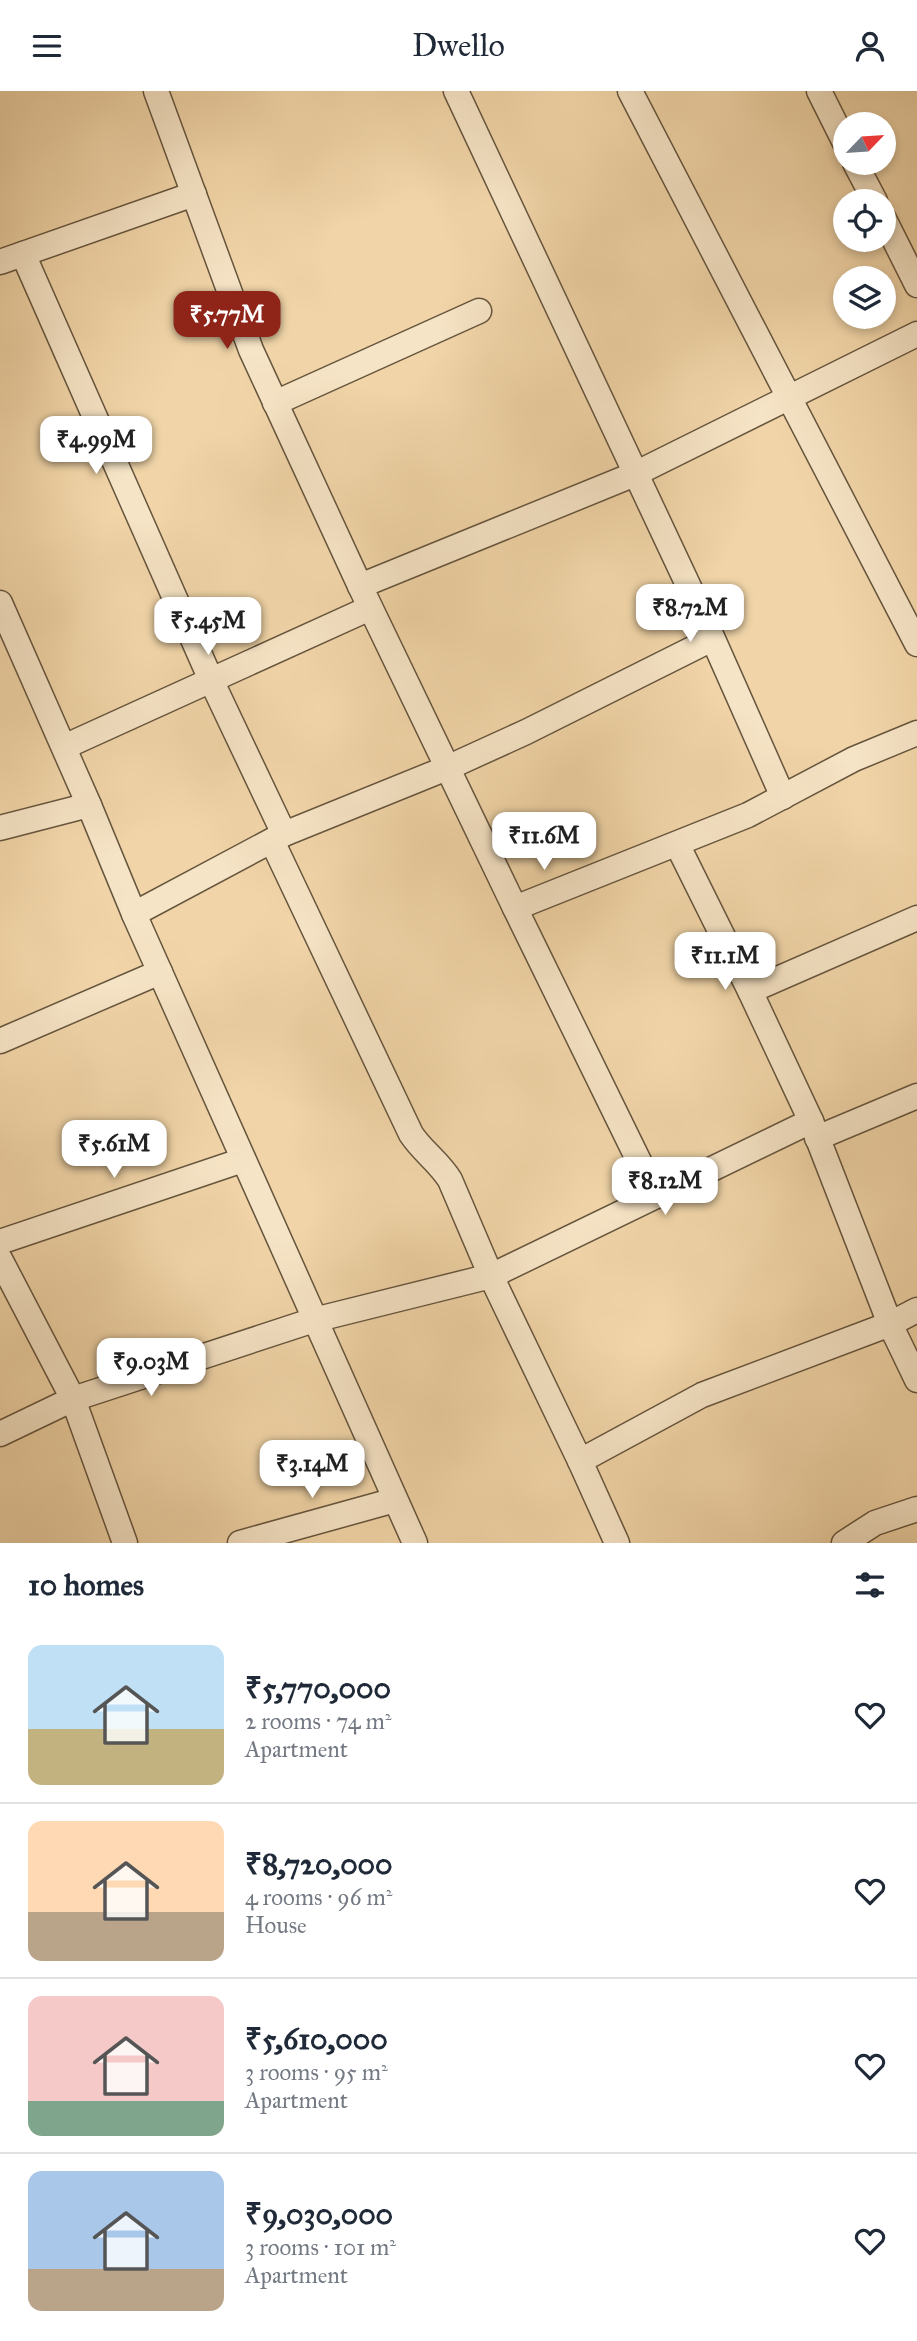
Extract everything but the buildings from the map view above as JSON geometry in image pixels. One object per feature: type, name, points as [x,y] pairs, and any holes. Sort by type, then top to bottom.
[{"type":"street","points":[[156,91],[251,350],[365,597],[656,1196]]},
{"type":"street","points":[[456,91],[783,797]]},
{"type":"street","points":[[630,91],[917,643]]},
{"type":"street","points":[[819,91],[833,119]]},
{"type":"street","points":[[194,194],[11,258],[211,680],[411,1134],[422,1149],[441,1165],[450,1180],[491,1276],[617,1543]]},
{"type":"street","points":[[896,243],[917,285]]},
{"type":"street","points":[[275,403],[479,311]]},
{"type":"street","points":[[64,747],[211,680],[365,597],[635,474],[917,334]]},
{"type":"street","points":[[2,615],[64,747],[134,914],[415,1543]]},
{"type":"street","points":[[134,914],[278,837],[447,768],[526,732],[712,639]]},
{"type":"street","points":[[515,908],[748,815],[854,759],[917,733]]},
{"type":"street","points":[[0,828],[89,805]]},
{"type":"street","points":[[677,844],[750,991],[814,1129],[890,1324],[917,1380]]},
{"type":"street","points":[[750,991],[917,918]]},
{"type":"street","points":[[0,1041],[160,972]]},
{"type":"street","points":[[0,1434],[73,1399],[314,1320],[491,1276],[656,1196],[814,1129],[917,1095]]},
{"type":"street","points":[[0,1242],[243,1160]]},
{"type":"street","points":[[0,1259],[73,1399],[125,1543]]},
{"type":"street","points":[[580,1461],[702,1395],[890,1324],[917,1310]]},
{"type":"street","points":[[240,1543],[396,1500]]},
{"type":"street","points":[[844,1543],[875,1523],[917,1509]]}]
